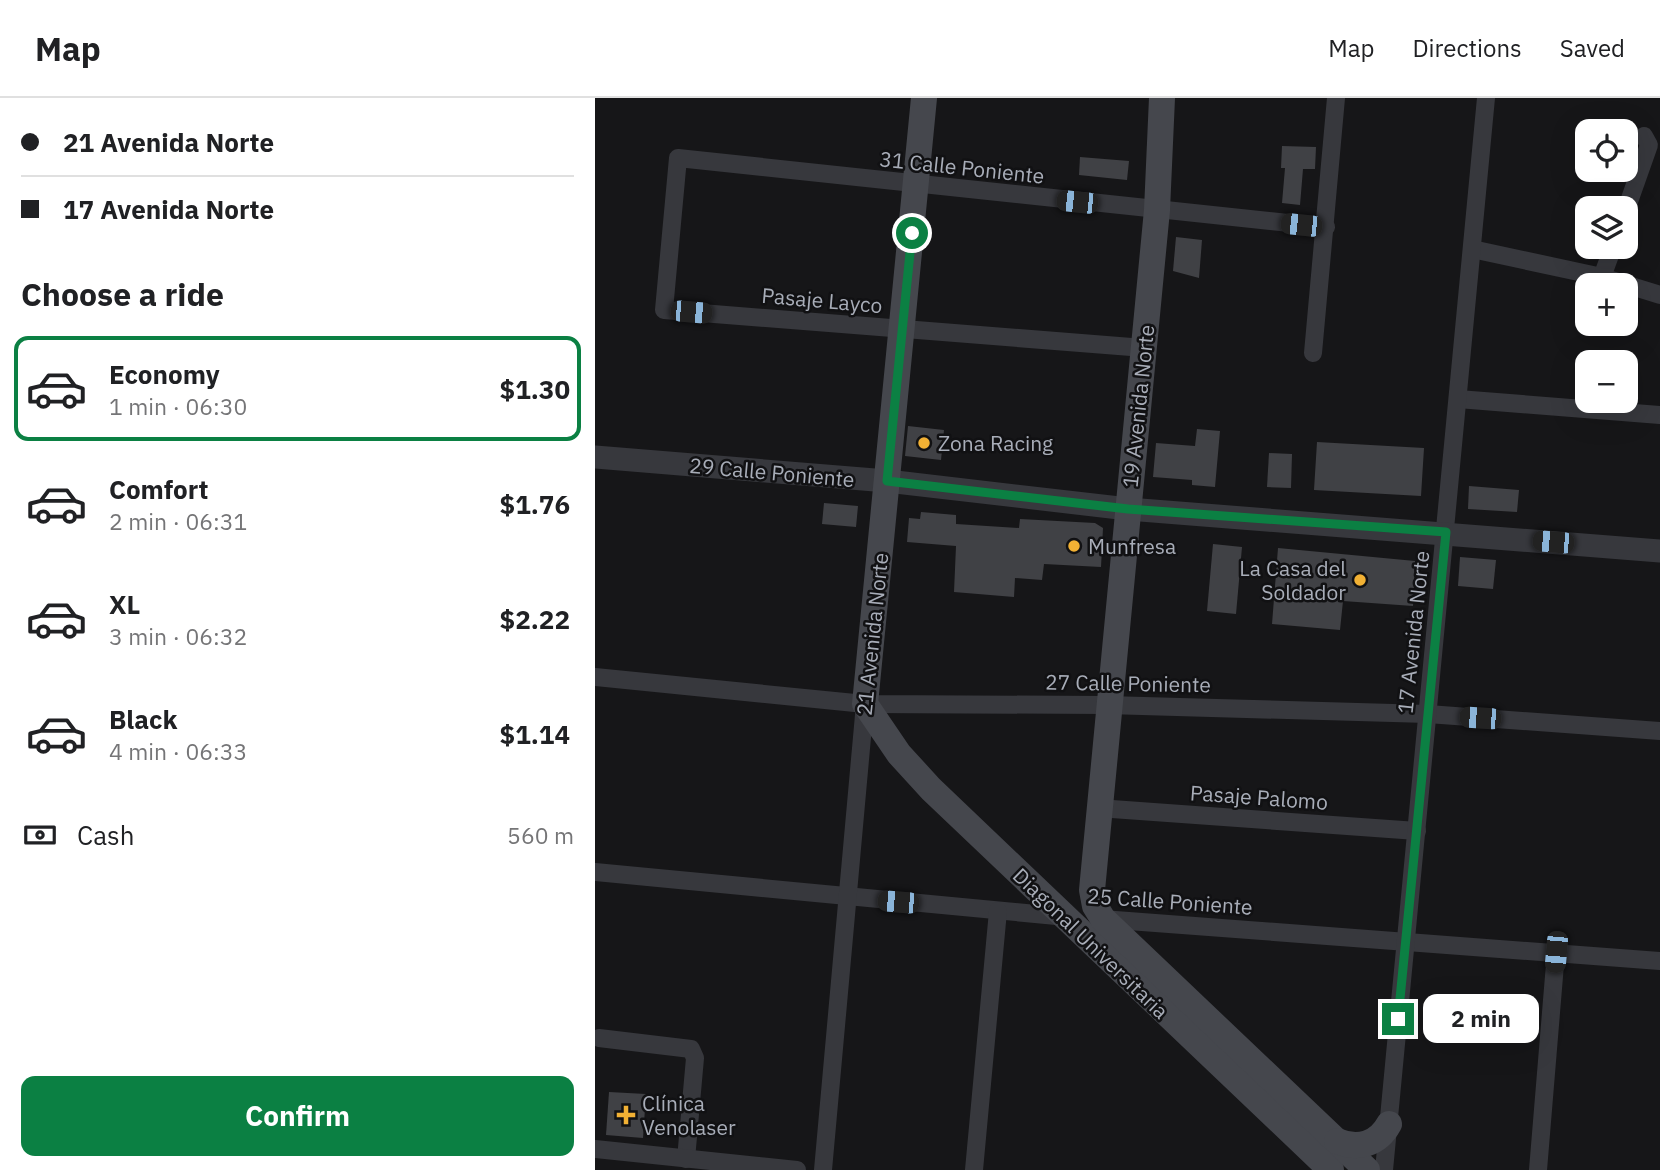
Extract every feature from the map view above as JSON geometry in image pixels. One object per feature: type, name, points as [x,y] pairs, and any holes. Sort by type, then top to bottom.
[{"type":"main road","name":"21 Avenida Norte","points":[[865,704],[925,98]]},
{"type":"main road","name":"19 Avenida Norte","points":[[1103,919],[1095,906],[1092,891],[1107,705],[1157,210],[1162,98]]},
{"type":"main road","name":"Diagonal Universitaria","points":[[865,704],[899,754],[1063,917],[1331,1170]]},
{"type":"main road","name":"Diagonal Universitaria","points":[[1103,919],[1367,1170]]},
{"type":"main road","points":[[1337,1141],[1355,1146],[1367,1144],[1378,1138],[1389,1124]]},
{"type":"street","points":[[1313,353],[1336,98]]},
{"type":"street","name":"17 Avenida Norte","points":[[1384,1170],[1486,98]]},
{"type":"street","points":[[1631,196],[1649,145],[1644,136]]},
{"type":"street","name":"31 Calle Poniente","points":[[664,310],[678,158],[1326,227]]},
{"type":"street","points":[[1472,249],[1583,273]]},
{"type":"street","points":[[1638,288],[1660,295]]},
{"type":"street","name":"Pasaje Layco","points":[[664,310],[1144,348]]},
{"type":"street","points":[[1458,399],[1660,415]]},
{"type":"street","name":"29 Calle Poniente","points":[[595,457],[887,481],[1128,509],[1660,551]]},
{"type":"street","name":"27 Calle Poniente","points":[[595,677],[865,704],[1107,705],[1428,714],[1660,731]]},
{"type":"street","name":"21 Avenida Norte","points":[[823,1170],[865,704]]},
{"type":"street","name":"Pasaje Palomo","points":[[1098,808],[1417,831]]},
{"type":"street","name":"25 Calle Poniente","points":[[595,872],[1063,917],[1406,940],[1660,961]]},
{"type":"street","points":[[974,1170],[997,911]]},
{"type":"street","points":[[1538,1170],[1556,952]]},
{"type":"street","points":[[599,1038],[691,1049],[695,1058],[686,1159]]},
{"type":"street","points":[[595,1149],[634,1162],[686,1159],[797,1170]]},
{"type":"building","points":[[1282,146],[1316,147],[1315,169],[1303,169],[1300,205],[1282,203],[1285,168],[1281,168]]},
{"type":"building","points":[[1080,157],[1129,161],[1127,180],[1079,175]]},
{"type":"building","points":[[1176,237],[1202,240],[1199,278],[1173,271]]},
{"type":"building","name":"Zona Racing","points":[[908,426],[944,430],[941,460],[905,456]]},
{"type":"building","points":[[1197,429],[1220,431],[1215,487],[1192,485],[1192,480],[1153,477],[1156,443],[1195,446]]},
{"type":"building","points":[[1317,442],[1424,448],[1421,496],[1314,490]]},
{"type":"building","points":[[1269,453],[1292,454],[1291,488],[1267,487]]},
{"type":"building","points":[[1469,486],[1519,490],[1517,512],[1468,509]]},
{"type":"building","points":[[824,503],[858,506],[856,527],[822,524]]},
{"type":"building","points":[[921,512],[956,515],[956,524],[1019,528],[1020,519],[1095,523],[1103,528],[1101,567],[1044,564],[1042,580],[1015,578],[1014,597],[954,592],[956,546],[907,542],[909,518],[920,519]]},
{"type":"building","points":[[1213,544],[1242,547],[1236,614],[1207,611]]},
{"type":"building","points":[[1278,548],[1415,561],[1413,606],[1343,601],[1340,630],[1272,624]]},
{"type":"building","points":[[1460,557],[1496,560],[1493,589],[1458,586]]},
{"type":"building","name":"Clínica Venolaser","points":[[609,1092],[646,1094],[643,1138],[606,1135]]},
{"type":"place","name":"Zona Racing","points":[[924,443]]},
{"type":"place","name":"Munfresa","points":[[1074,546]]},
{"type":"place","name":"La Casa del Soldador","points":[[1360,580]]},
{"type":"place","name":"Clínica Venolaser","points":[[626,1115]]},
{"type":"route","points":[[912,233],[887,481],[1128,509],[1446,532],[1398,1019]]}]
